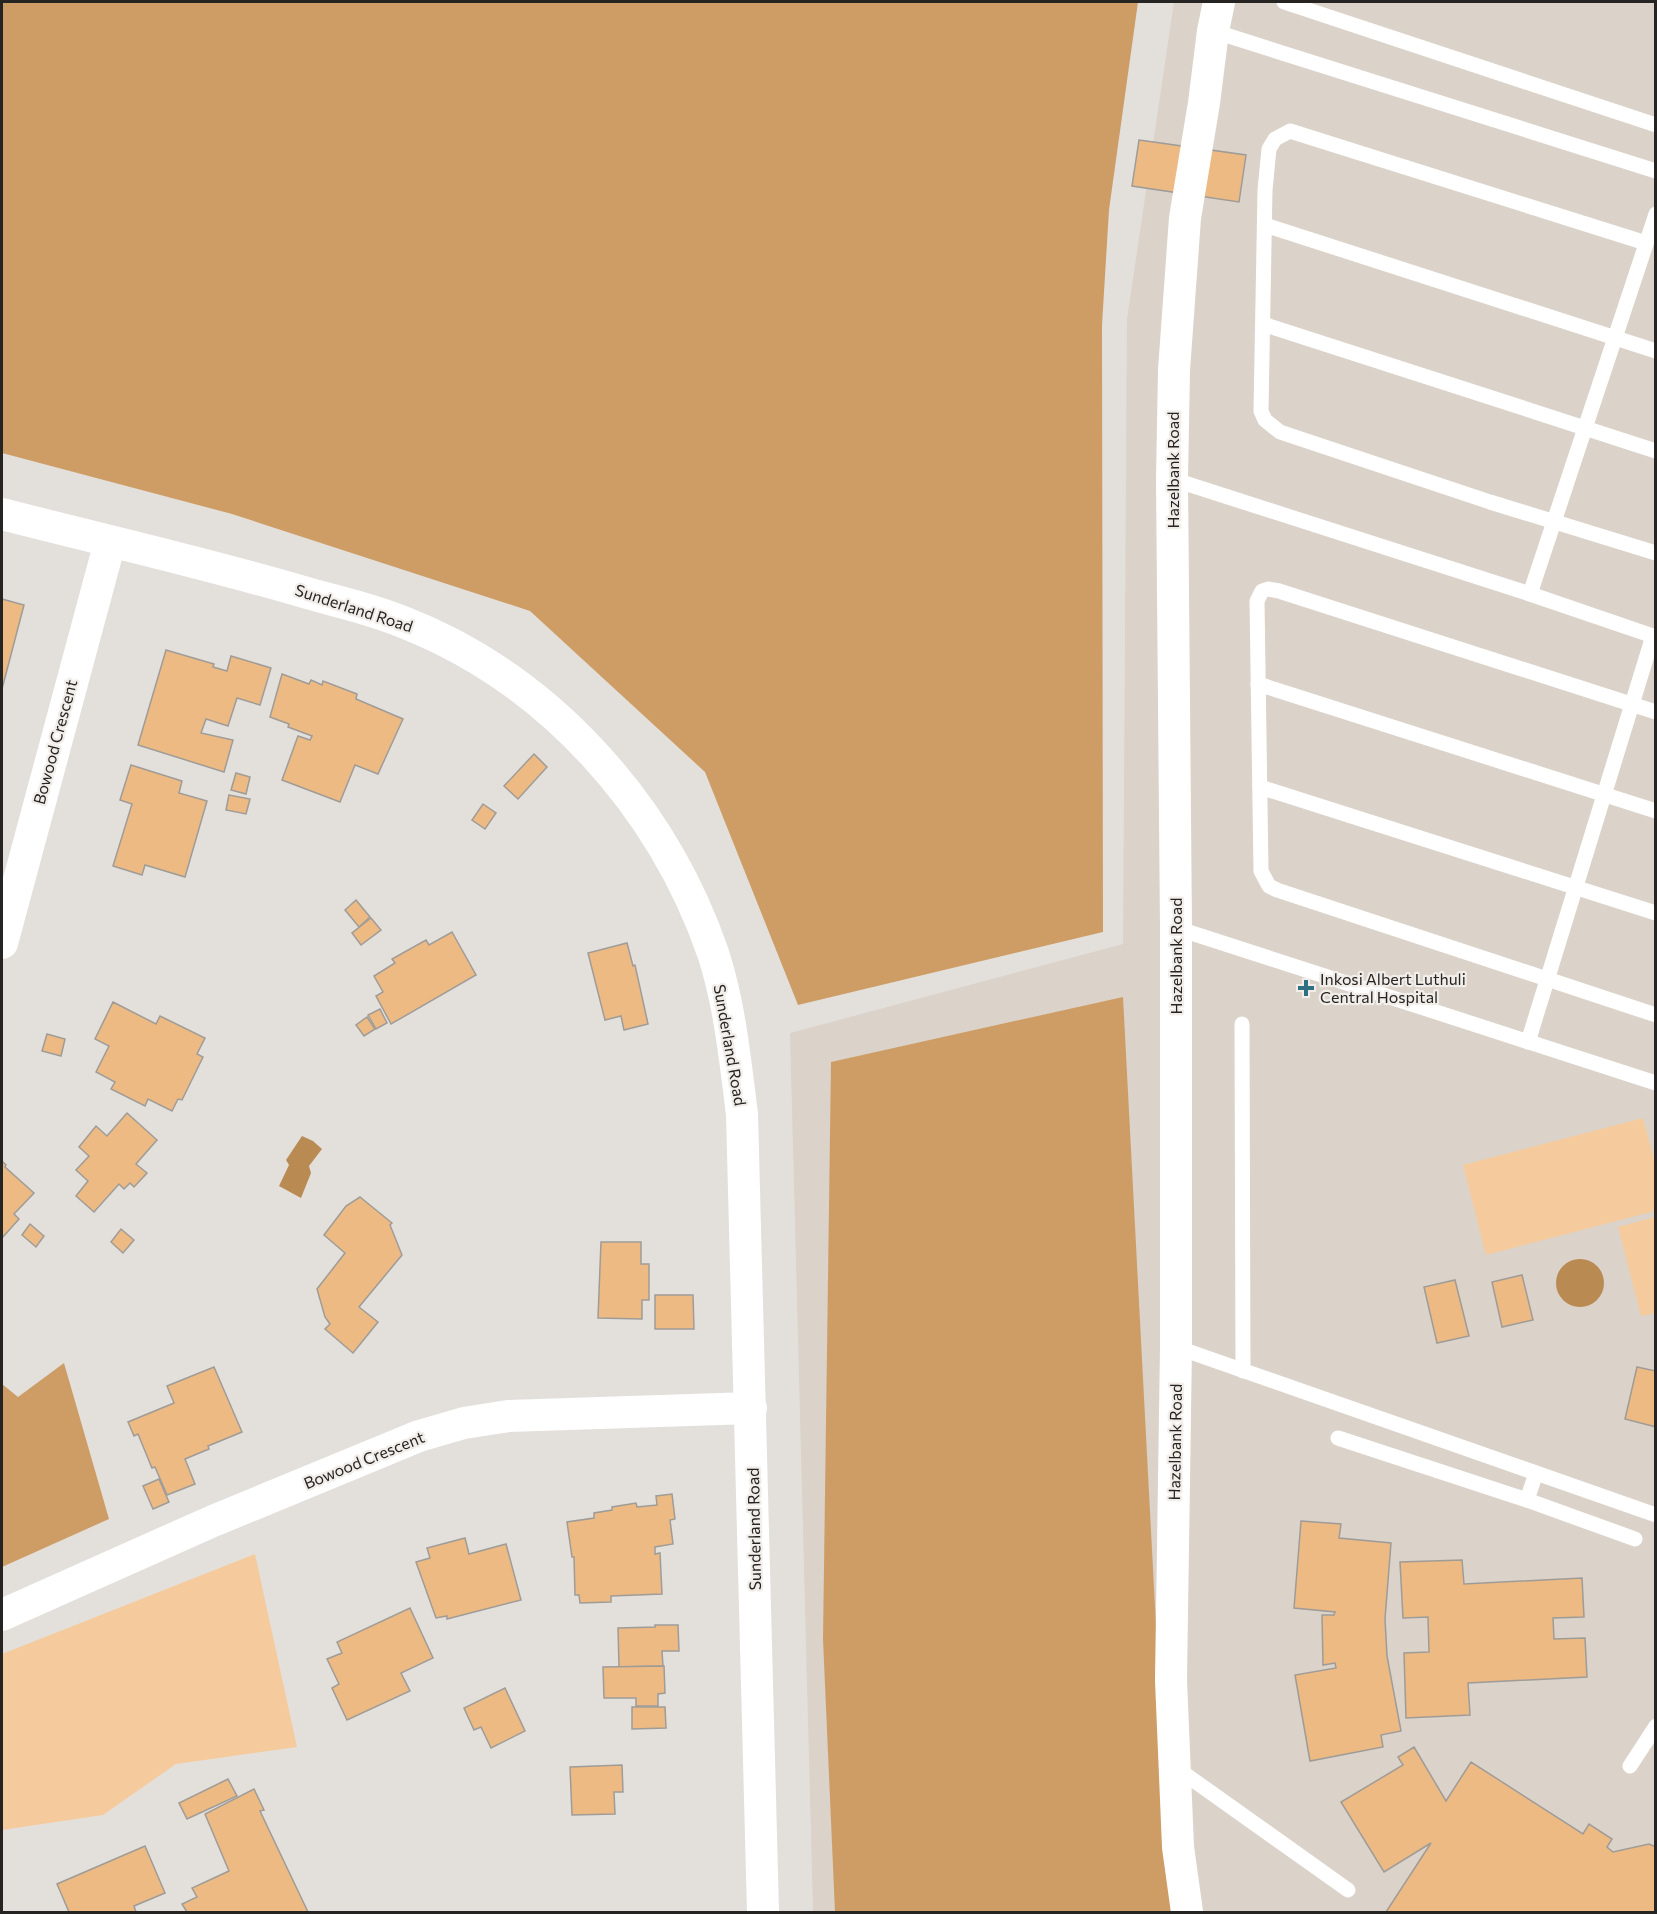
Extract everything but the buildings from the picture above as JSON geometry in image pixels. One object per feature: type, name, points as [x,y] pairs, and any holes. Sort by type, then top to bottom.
[{"type":"street","name":"Hazelbank Road","points":[[1187,1912],[1178,1847],[1171,1680],[1176,1347],[1176,928],[1172,478],[1174,370],[1185,218],[1216,16]]},
{"type":"street","name":"Sunderland Road","points":[[2,514],[239,573],[402,621],[458,647],[509,680],[561,720],[611,771],[651,825],[684,883],[713,954],[729,1015],[742,1114],[763,1912]]},
{"type":"street","name":"Bowood Crescent","points":[[2,943],[110,542]]},
{"type":"street","name":"Bowood Crescent","points":[[2,1615],[256,1503],[419,1436],[464,1423],[508,1416],[751,1408]]},
{"type":"lane","points":[[1284,2],[1656,125]]},
{"type":"lane","points":[[1216,16],[1656,171]]},
{"type":"lane","points":[[1646,243],[1290,131],[1275,139],[1269,149],[1261,411],[1265,420],[1280,432],[1656,553]]},
{"type":"lane","points":[[1530,594],[1656,214]]},
{"type":"lane","points":[[1265,225],[1656,351]]},
{"type":"lane","points":[[1263,324],[1656,451]]},
{"type":"lane","points":[[1172,478],[1530,594],[1654,637],[1528,1042]]},
{"type":"lane","points":[[1656,712],[1268,589],[1262,591],[1257,601],[1261,871],[1269,886],[1656,1015]]},
{"type":"lane","points":[[1258,684],[1656,811]]},
{"type":"lane","points":[[1260,787],[1656,913]]},
{"type":"lane","points":[[1176,928],[1656,1083]]},
{"type":"lane","points":[[1242,1024],[1243,1371]]},
{"type":"lane","points":[[1176,1347],[1656,1515]]},
{"type":"lane","points":[[1338,1438],[1527,1500],[1635,1539]]},
{"type":"lane","points":[[1527,1500],[1536,1473]]},
{"type":"lane","points":[[1630,1766],[1656,1726]]},
{"type":"lane","points":[[1175,1767],[1348,1890]]},
{"type":"shaded area","points":[[2,2],[1138,2],[1109,210],[1102,325],[1103,932],[798,1005],[705,772],[530,611],[232,514],[2,453]]},
{"type":"shaded area","name":"Inkosi Albert Luthuli Central Hospital","points":[[1174,2],[1655,2],[1655,1912],[813,1912],[790,1033],[1123,944],[1127,319]]},
{"type":"shaded area","points":[[1123,997],[1171,1912],[835,1912],[823,1639],[831,1062]]},
{"type":"shaded area","points":[[1643,1118],[1655,1163],[1655,1211],[1486,1255],[1463,1165]]},
{"type":"shaded area","points":[[302,1136],[313,1141],[322,1149],[309,1166],[311,1173],[301,1198],[279,1186],[289,1165],[286,1160]]},
{"type":"shaded area","points":[[1655,1217],[1655,1313],[1641,1316],[1618,1227]]},
{"type":"shaded area","points":[[1580,1259],[1597,1266],[1604,1283],[1597,1300],[1580,1307],[1563,1300],[1556,1283],[1563,1266]]},
{"type":"shaded area","points":[[64,1363],[109,1519],[2,1567],[2,1384],[18,1397]]},
{"type":"shaded area","points":[[255,1554],[297,1747],[176,1764],[103,1815],[2,1830],[2,1654]]},
{"type":"place","name":"Inkosi Albert Luthuli Central Hospital","points":[[1306,988]]}]
